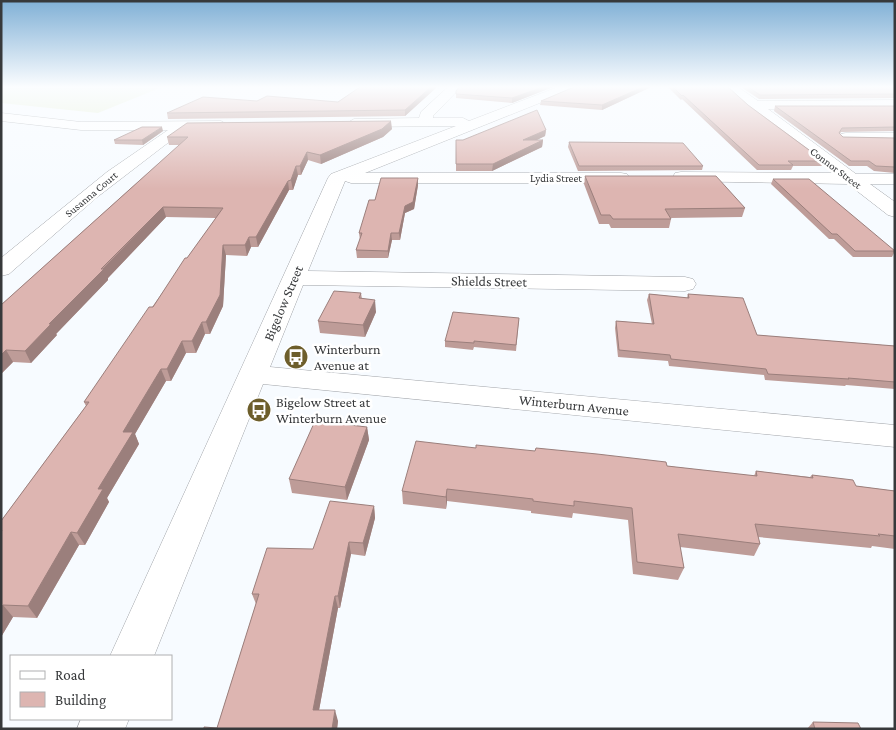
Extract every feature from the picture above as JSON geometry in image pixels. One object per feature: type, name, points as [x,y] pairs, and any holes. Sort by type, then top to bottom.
[{"type":"street","points":[[32,121],[81,126],[234,125]]},
{"type":"street","points":[[339,123],[457,121]]},
{"type":"street","points":[[459,121],[472,124]]},
{"type":"street","points":[[337,178],[479,121]]},
{"type":"street","name":"Connor Street","points":[[774,121],[895,211]]},
{"type":"street","name":"Susanna Court","points":[[1,269],[144,151],[186,125]]},
{"type":"street","points":[[846,138],[895,137]]},
{"type":"street","points":[[660,178],[848,177],[895,179]]},
{"type":"street","name":"Lydia Street","points":[[337,178],[640,178]]},
{"type":"street","name":"Bigelow Street","points":[[132,655],[337,178]]},
{"type":"street","name":"Shields Street","points":[[293,278],[685,284]]},
{"type":"street","name":"Winterburn Avenue","points":[[254,374],[895,436]]},
{"type":"building","points":[[391,121],[382,129],[320,155],[307,152],[300,166],[296,166],[291,180],[288,181],[256,237],[249,237],[245,245],[223,245],[220,295],[206,322],[202,322],[192,341],[182,341],[167,369],[161,369],[123,432],[133,432],[98,489],[103,489],[77,533],[71,532],[28,606],[3,605],[1,608],[1,521],[89,402],[84,402],[149,307],[153,307],[185,258],[187,258],[223,208],[163,207],[101,269],[104,269],[25,351],[6,350],[1,355],[1,305],[188,137],[167,137],[187,123]]},
{"type":"building","points":[[510,121],[542,121],[546,130],[523,140],[543,140],[493,164],[456,164],[456,140],[463,140]]},
{"type":"building","points":[[711,121],[770,121],[824,161],[788,161],[793,165],[759,165]]},
{"type":"building","points":[[796,121],[895,121],[895,127],[842,128],[839,133],[843,137],[895,138],[895,167],[876,166],[869,161],[851,161]]},
{"type":"building","points":[[142,127],[162,127],[142,140],[114,140]]},
{"type":"building","points":[[569,142],[683,143],[703,166],[579,166]]},
{"type":"building","points":[[585,176],[716,176],[745,208],[665,209],[671,219],[613,219],[610,215],[601,215]]},
{"type":"building","points":[[381,178],[418,178],[413,202],[405,206],[399,233],[391,233],[388,251],[356,250],[362,233],[359,233],[369,200],[375,200]]},
{"type":"building","points":[[773,179],[809,179],[895,251],[855,251],[837,234],[832,234]]},
{"type":"building","points":[[334,291],[361,293],[359,298],[375,300],[363,325],[318,321]]},
{"type":"building","points":[[649,294],[689,298],[688,294],[743,298],[757,335],[895,346],[895,382],[768,374],[766,369],[671,359],[670,355],[619,350],[616,321],[654,324]]},
{"type":"building","points":[[453,312],[519,318],[516,345],[474,341],[474,343],[445,341]]},
{"type":"building","points":[[315,421],[367,427],[345,487],[289,479]]},
{"type":"building","points":[[416,441],[476,448],[476,445],[535,451],[536,448],[597,454],[666,462],[667,466],[757,476],[756,471],[813,478],[812,475],[853,480],[856,486],[895,491],[895,536],[755,524],[760,544],[678,534],[684,568],[637,562],[632,508],[574,501],[574,506],[447,489],[446,497],[402,491]]},
{"type":"building","points":[[330,501],[374,506],[363,543],[349,542],[338,596],[335,596],[313,710],[335,710],[332,729],[204,729],[204,727],[217,728],[259,594],[252,594],[267,548],[313,549]]},
{"type":"building","points":[[813,722],[858,723],[861,729],[815,729]]},
{"type":"place","name":"Winterburn Avenue at","points":[[296,357]]},
{"type":"place","name":"Bigelow Street at Winterburn Avenue","points":[[259,410]]}]
